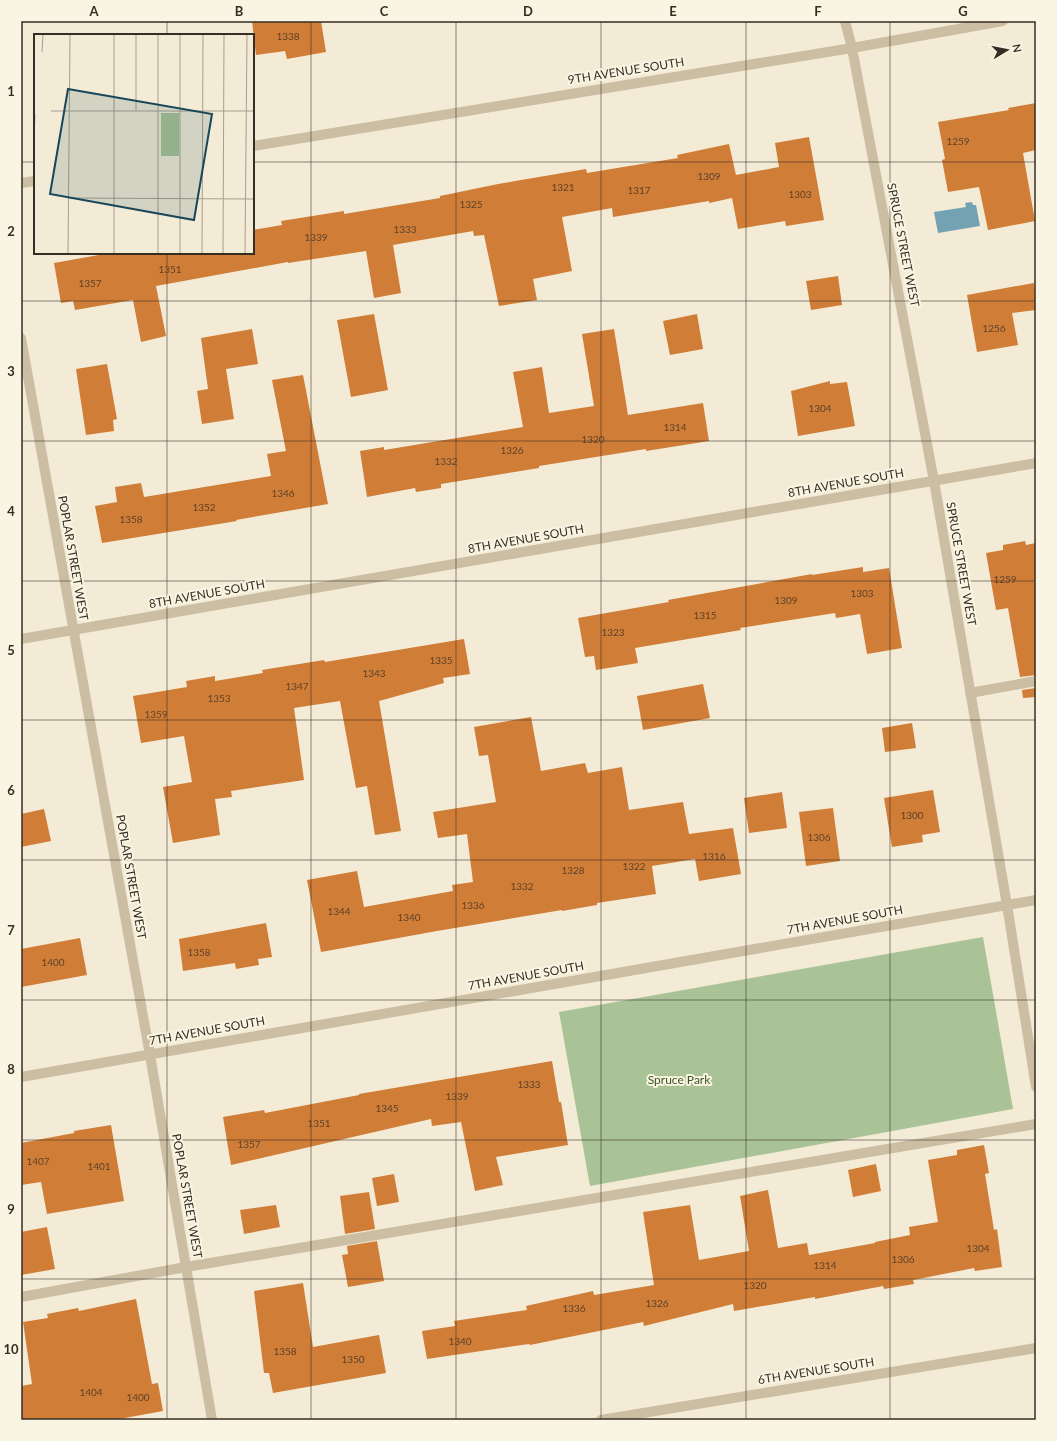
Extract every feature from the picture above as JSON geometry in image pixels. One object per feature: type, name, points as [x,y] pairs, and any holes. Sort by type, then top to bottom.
[{"type":"street","name":"SPRUCE STREET WEST","points":[[846,21],[934,481],[1007,905],[1036,1087]]},
{"type":"street","name":"9TH AVENUE SOUTH","points":[[254,146],[852,48],[1003,21]]},
{"type":"street","points":[[21,183],[34,181]]},
{"type":"street","name":"POPLAR STREET WEST","points":[[21,338],[150,1055],[212,1420]]},
{"type":"street","name":"8TH AVENUE SOUTH","points":[[21,639],[1036,463]]},
{"type":"street","points":[[970,693],[1036,681]]},
{"type":"street","name":"7TH AVENUE SOUTH","points":[[21,1077],[1036,900]]},
{"type":"street","points":[[21,1297],[186,1267],[1036,1124]]},
{"type":"street","name":"6TH AVENUE SOUTH","points":[[601,1420],[1036,1348]]},
{"type":"green space","name":"Spruce Park","points":[[983,937],[1013,1109],[590,1186],[559,1012]]},
{"type":"water","points":[[972,202],[973,205],[976,205],[980,226],[938,233],[934,212],[966,207],[965,203]]},
{"type":"building","points":[[252,21],[321,21],[326,52],[287,59],[285,51],[256,55]]},
{"type":"building","points":[[1036,103],[1036,150],[1023,153],[1035,221],[988,230],[979,187],[948,192],[942,160],[945,159],[938,122],[1009,110],[1008,108]]},
{"type":"building","points":[[809,137],[824,220],[786,226],[785,221],[738,229],[732,198],[709,203],[709,201],[613,217],[612,208],[562,217],[572,271],[533,279],[537,300],[499,306],[484,235],[474,236],[473,231],[393,245],[401,293],[374,298],[366,251],[288,262],[156,286],[166,336],[141,342],[133,300],[75,310],[73,301],[61,303],[54,263],[104,254],[254,254],[254,230],[282,225],[281,221],[344,211],[344,214],[440,198],[440,196],[498,184],[586,169],[587,173],[678,158],[677,155],[729,144],[736,175],[779,167],[775,143]]},
{"type":"building","points":[[838,276],[842,305],[811,310],[806,281]]},
{"type":"building","points":[[1034,283],[1036,310],[1012,313],[1018,345],[977,352],[967,295]]},
{"type":"building","points":[[374,314],[388,390],[351,397],[337,320]]},
{"type":"building","points":[[697,314],[703,349],[670,355],[663,321]]},
{"type":"building","points":[[252,329],[258,364],[226,369],[234,419],[202,424],[197,391],[208,389],[201,338]]},
{"type":"building","points":[[614,329],[628,415],[703,403],[709,441],[646,451],[646,449],[539,466],[539,468],[441,484],[441,488],[416,492],[415,488],[367,497],[360,451],[384,447],[384,450],[523,427],[513,372],[542,367],[549,413],[594,406],[582,334]]},
{"type":"building","points":[[107,364],[117,419],[113,420],[114,431],[86,435],[76,369]]},
{"type":"building","points":[[303,375],[328,504],[236,520],[237,521],[102,543],[95,506],[117,502],[115,487],[141,483],[144,497],[271,476],[267,454],[286,451],[272,380]]},
{"type":"building","points":[[830,381],[830,384],[847,382],[855,426],[798,436],[791,391]]},
{"type":"building","points":[[1025,541],[1026,545],[1036,543],[1036,675],[1020,677],[1008,608],[996,610],[986,553],[1003,550],[1003,545]]},
{"type":"building","points":[[863,567],[863,572],[889,568],[902,648],[867,654],[860,614],[836,618],[835,613],[740,628],[741,630],[635,648],[638,663],[596,670],[594,656],[585,657],[578,618],[812,574]]},
{"type":"building","points":[[464,639],[470,674],[443,678],[444,683],[379,701],[401,831],[375,835],[367,786],[356,788],[340,701],[294,708],[304,780],[231,791],[232,797],[215,799],[220,835],[173,843],[163,787],[192,782],[184,736],[141,743],[133,696],[187,687],[186,681],[215,676],[215,681],[263,673],[262,670],[324,660],[325,662]]},
{"type":"building","points":[[703,684],[710,718],[643,730],[637,696]]},
{"type":"building","points":[[1036,688],[1036,697],[1023,698],[1022,690]]},
{"type":"building","points":[[531,717],[541,771],[585,763],[588,773],[622,767],[629,810],[683,802],[689,834],[733,828],[741,874],[699,881],[695,859],[652,866],[656,894],[321,952],[307,880],[357,871],[364,907],[453,891],[452,885],[473,882],[467,834],[438,838],[433,812],[496,802],[488,755],[479,756],[474,727]]},
{"type":"building","points":[[912,723],[916,748],[885,752],[882,728]]},
{"type":"building","points":[[933,790],[940,832],[922,835],[923,842],[892,847],[884,798]]},
{"type":"building","points":[[782,792],[787,828],[749,833],[744,798]]},
{"type":"building","points":[[833,808],[840,861],[806,866],[799,812]]},
{"type":"building","points":[[44,809],[51,841],[21,847],[21,814]]},
{"type":"building","points":[[266,923],[272,957],[258,959],[259,965],[236,969],[235,963],[183,971],[179,939]]},
{"type":"building","points":[[80,938],[87,975],[21,987],[21,949]]},
{"type":"building","points":[[552,1061],[568,1145],[496,1157],[503,1185],[475,1191],[461,1122],[432,1126],[431,1119],[231,1165],[223,1117],[264,1110],[265,1113],[359,1094]]},
{"type":"building","points":[[111,1125],[124,1201],[47,1214],[41,1182],[21,1185],[21,1143],[74,1133],[74,1131]]},
{"type":"building","points":[[984,1145],[989,1173],[985,1174],[994,1230],[997,1229],[1002,1267],[975,1271],[974,1268],[913,1280],[914,1284],[884,1289],[883,1286],[815,1299],[815,1297],[734,1311],[733,1304],[644,1326],[643,1322],[530,1345],[427,1359],[422,1331],[455,1326],[454,1321],[527,1310],[526,1306],[593,1291],[594,1295],[654,1285],[643,1212],[690,1205],[699,1260],[749,1251],[740,1196],[768,1190],[778,1248],[807,1243],[809,1255],[875,1243],[910,1235],[909,1227],[938,1222],[928,1160],[957,1155],[957,1150]]},
{"type":"building","points":[[876,1164],[881,1191],[853,1197],[848,1170]]},
{"type":"building","points":[[394,1174],[399,1202],[377,1206],[372,1178]]},
{"type":"building","points":[[369,1192],[375,1229],[345,1234],[340,1196]]},
{"type":"building","points":[[276,1205],[280,1227],[244,1234],[240,1210]]},
{"type":"building","points":[[47,1227],[55,1269],[21,1275],[21,1232]]},
{"type":"building","points":[[377,1241],[384,1281],[348,1287],[342,1255],[348,1254],[347,1246]]},
{"type":"building","points":[[303,1283],[313,1347],[379,1335],[386,1373],[273,1393],[269,1373],[264,1373],[254,1291]]},
{"type":"building","points":[[136,1299],[152,1384],[158,1383],[163,1411],[114,1420],[21,1420],[21,1386],[32,1384],[23,1322],[48,1318],[47,1314],[78,1308],[79,1311]]}]
